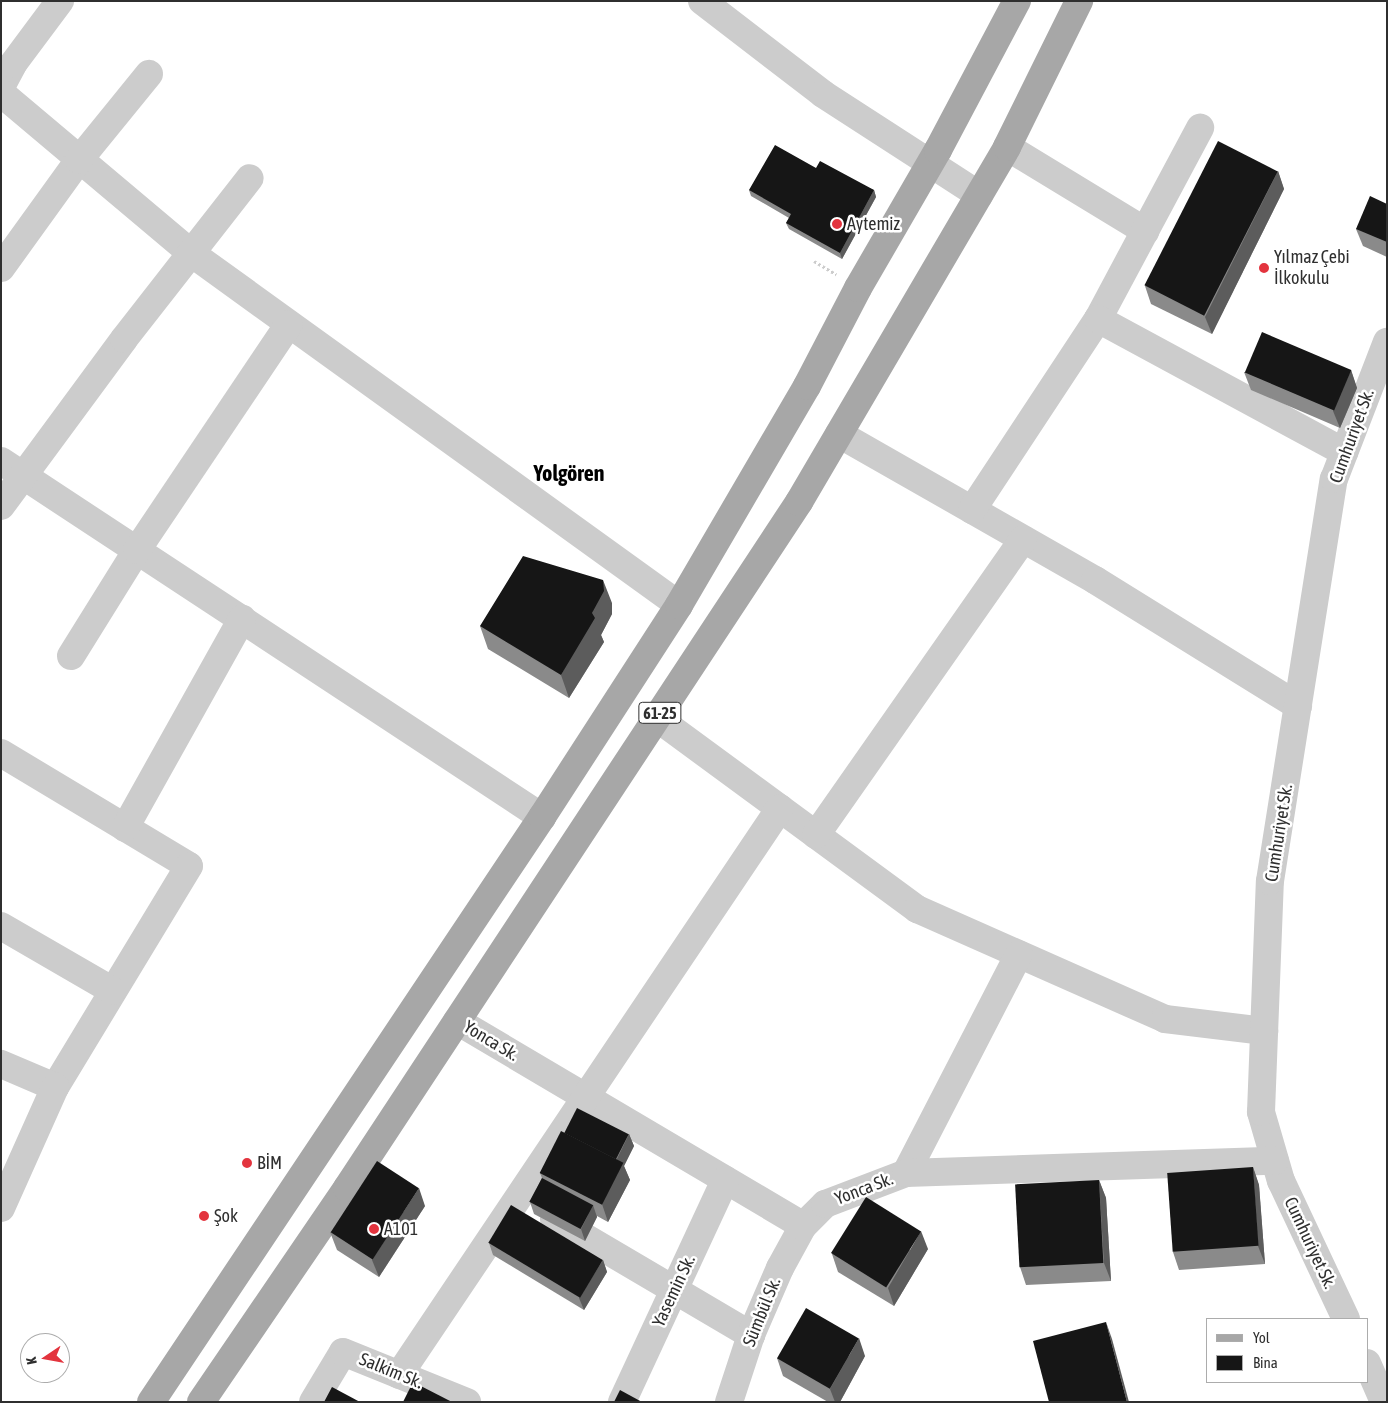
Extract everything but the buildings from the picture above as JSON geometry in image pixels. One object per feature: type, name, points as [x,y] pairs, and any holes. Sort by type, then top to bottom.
[{"type":"main road","name":"61-25","points":[[151,1402],[542,817],[680,605],[807,386],[858,288],[930,163],[1017,1]]},
{"type":"main road","name":"61-25","points":[[201,1402],[457,1021],[798,502],[1007,147],[1079,1]]},
{"type":"street","points":[[1,87],[13,64],[60,1]]},
{"type":"street","points":[[702,1],[823,94],[979,195]]},
{"type":"street","points":[[1,268],[78,160],[149,74]]},
{"type":"street","points":[[1,93],[78,160],[191,253],[680,605]]},
{"type":"street","points":[[972,510],[1098,319],[1200,128]]},
{"type":"street","points":[[1007,147],[1145,231]]},
{"type":"street","points":[[1,506],[12,468],[124,339],[250,178]]},
{"type":"street","points":[[1098,319],[1344,452]]},
{"type":"street","points":[[71,656],[138,550],[289,324]]},
{"type":"street","name":"Cumhuriyet Sk.","points":[[1346,1318],[1281,1181],[1260,1112],[1270,881],[1334,479],[1387,342]]},
{"type":"street","points":[[839,434],[1095,580],[1298,706]]},
{"type":"street","points":[[12,468],[542,817]]},
{"type":"street","points":[[816,835],[1023,539]]},
{"type":"street","points":[[126,828],[242,619]]},
{"type":"street","points":[[656,718],[917,909],[1165,1020],[1264,1031]]},
{"type":"street","points":[[1,753],[188,866],[55,1087],[1,1208]]},
{"type":"street","points":[[398,1375],[780,808]]},
{"type":"street","points":[[1,926],[114,991]]},
{"type":"street","points":[[906,1173],[1019,954]]},
{"type":"street","name":"Yonca Sk.","points":[[457,1021],[803,1226],[825,1204],[906,1173],[1275,1161]]},
{"type":"street","points":[[1,1064],[55,1087]]},
{"type":"street","name":"Yasemin Sk.","points":[[622,1402],[725,1180]]},
{"type":"street","points":[[518,1197],[751,1335]]},
{"type":"street","name":"Sümbül Sk.","points":[[728,1402],[751,1335],[780,1268],[803,1226]]},
{"type":"street","name":"Salkim Sk.","points":[[313,1402],[343,1352],[467,1402]]},
{"type":"street","points":[[1368,1365],[1384,1402]]},
{"type":"place","name":"Aytemiz","points":[[837,224]]},
{"type":"place","name":"Yılmaz Çebi İlkokulu","points":[[1264,268]]},
{"type":"place","name":"BİM","points":[[247,1163]]},
{"type":"place","name":"Şok","points":[[204,1216]]},
{"type":"place","name":"A101","points":[[374,1229]]},
{"type":"district","name":"Yolgören","points":[[569,474]]}]
